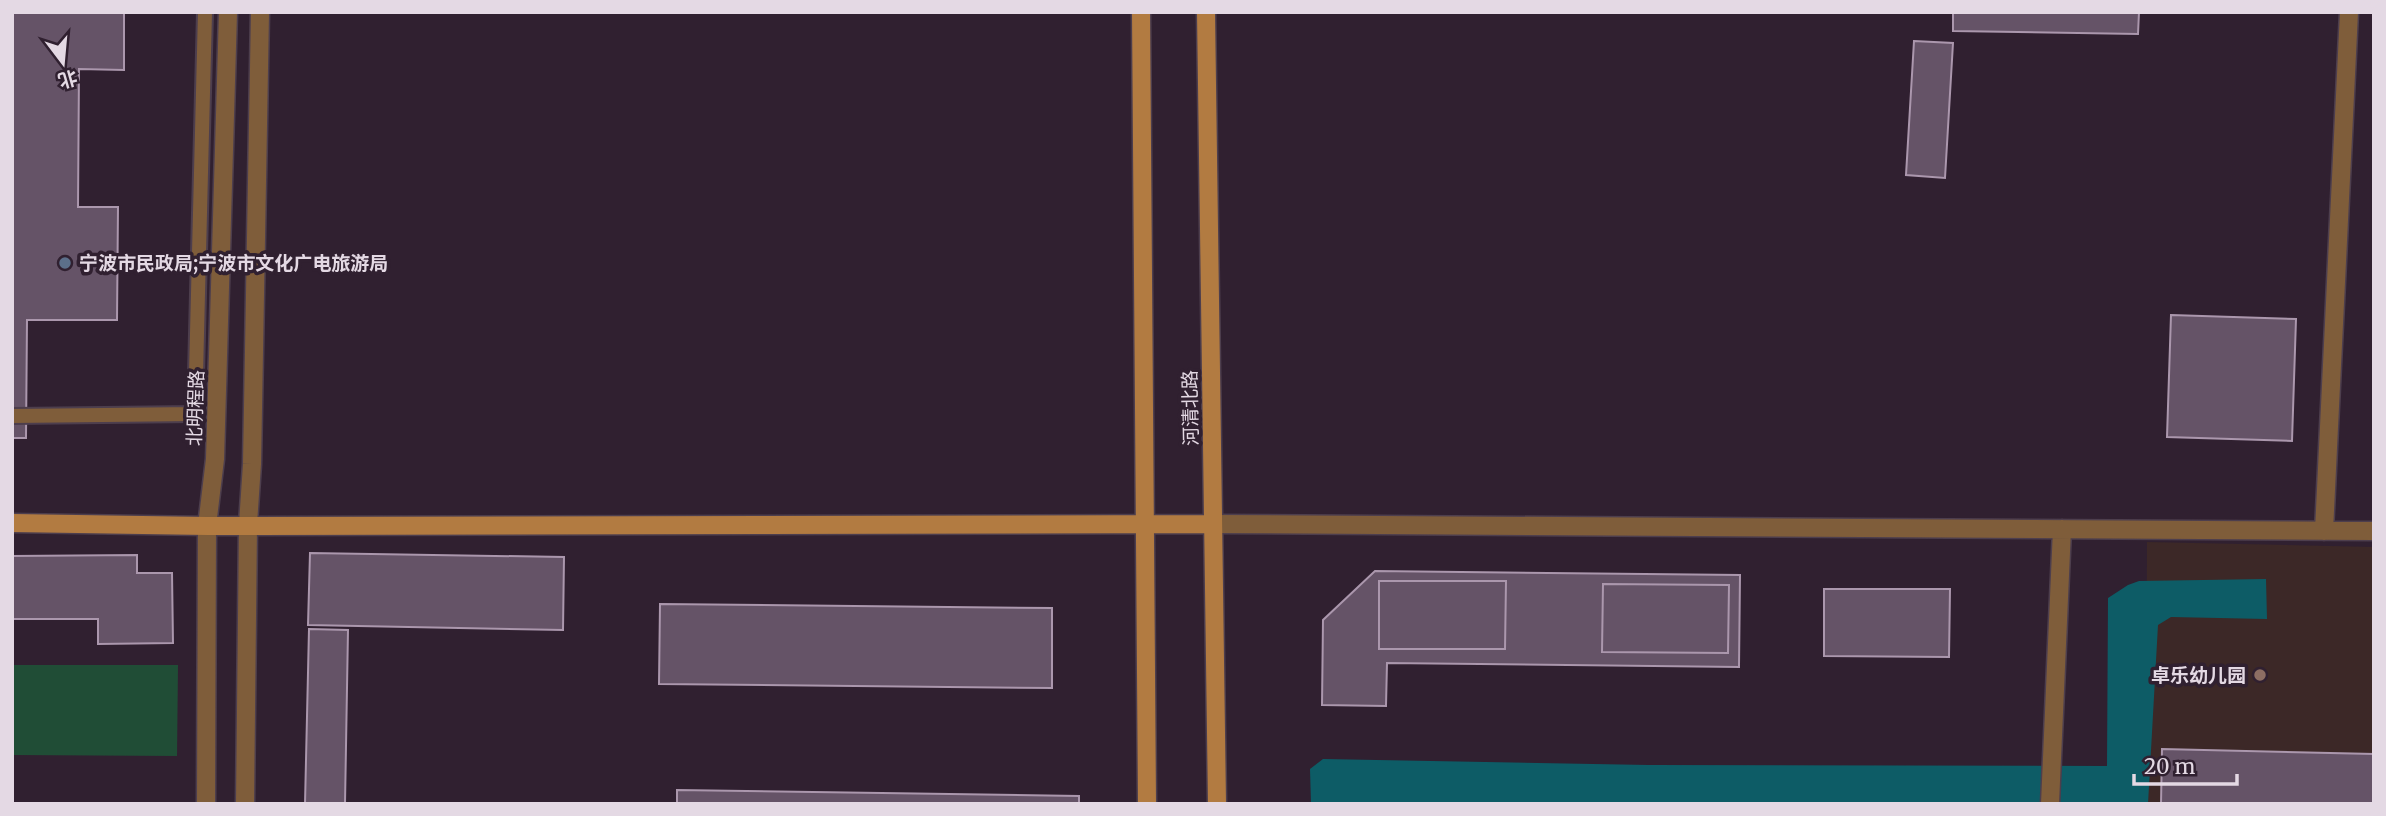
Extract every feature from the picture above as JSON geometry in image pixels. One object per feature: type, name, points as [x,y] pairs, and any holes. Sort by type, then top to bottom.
[{"type":"main road","points":[[1142,12],[1147,804]]},
{"type":"main road","name":"河清北路","points":[[1206,12],[1217,804]]},
{"type":"main road","points":[[12,523],[207,526],[1213,524]]},
{"type":"street","name":"北明程路","points":[[206,804],[207,526],[215,459],[228,12]]},
{"type":"street","points":[[245,804],[248,524],[252,464],[260,12]]},
{"type":"street","points":[[2324,531],[2349,12]]},
{"type":"street","points":[[1213,524],[2374,531]]},
{"type":"street","points":[[2050,804],[2062,529]]},
{"type":"lane","points":[[12,416],[195,414],[205,12]]},
{"type":"shaded area","name":"卓乐幼儿园","points":[[2147,542],[2374,547],[2374,804],[2146,804]]},
{"type":"green space","points":[[12,665],[178,665],[177,756],[12,755]]},
{"type":"water","points":[[2266,579],[2267,619],[2171,617],[2158,625],[2148,804],[1311,804],[1310,769],[1323,759],[1649,765],[2107,766],[2108,598],[2139,581]]},
{"type":"building","name":"宁波市民政局;宁波市文化广电旅游局","points":[[12,12],[124,12],[124,70],[79,69],[78,207],[118,207],[117,320],[27,320],[26,438],[12,438]]},
{"type":"building","points":[[1953,12],[2139,12],[2138,34],[1953,31]]},
{"type":"building","points":[[1914,41],[1953,43],[1945,178],[1906,175]]},
{"type":"building","points":[[2171,315],[2296,319],[2292,441],[2167,437]]},
{"type":"building","points":[[310,553],[564,557],[563,630],[308,625]]},
{"type":"building","points":[[137,555],[137,573],[172,573],[173,643],[98,644],[98,619],[12,619],[12,556]]},
{"type":"building","points":[[1375,571],[1740,575],[1739,667],[1387,663],[1386,706],[1322,705],[1323,620]]},
{"type":"building","points":[[1379,581],[1506,581],[1505,649],[1379,649]]},
{"type":"building","points":[[1603,584],[1729,585],[1728,653],[1602,652]]},
{"type":"building","points":[[1824,589],[1950,589],[1949,657],[1824,656]]},
{"type":"building","points":[[660,604],[1052,608],[1052,688],[659,684]]},
{"type":"building","points":[[309,629],[348,630],[345,804],[305,804]]},
{"type":"building","points":[[2162,749],[2374,754],[2374,804],[2161,804]]},
{"type":"building","points":[[677,790],[1079,796],[1079,804],[677,804]]},
{"type":"place","name":"宁波市民政局;宁波市文化广电旅游局","points":[[65,263]]},
{"type":"place","name":"卓乐幼儿园","points":[[2260,675]]}]
